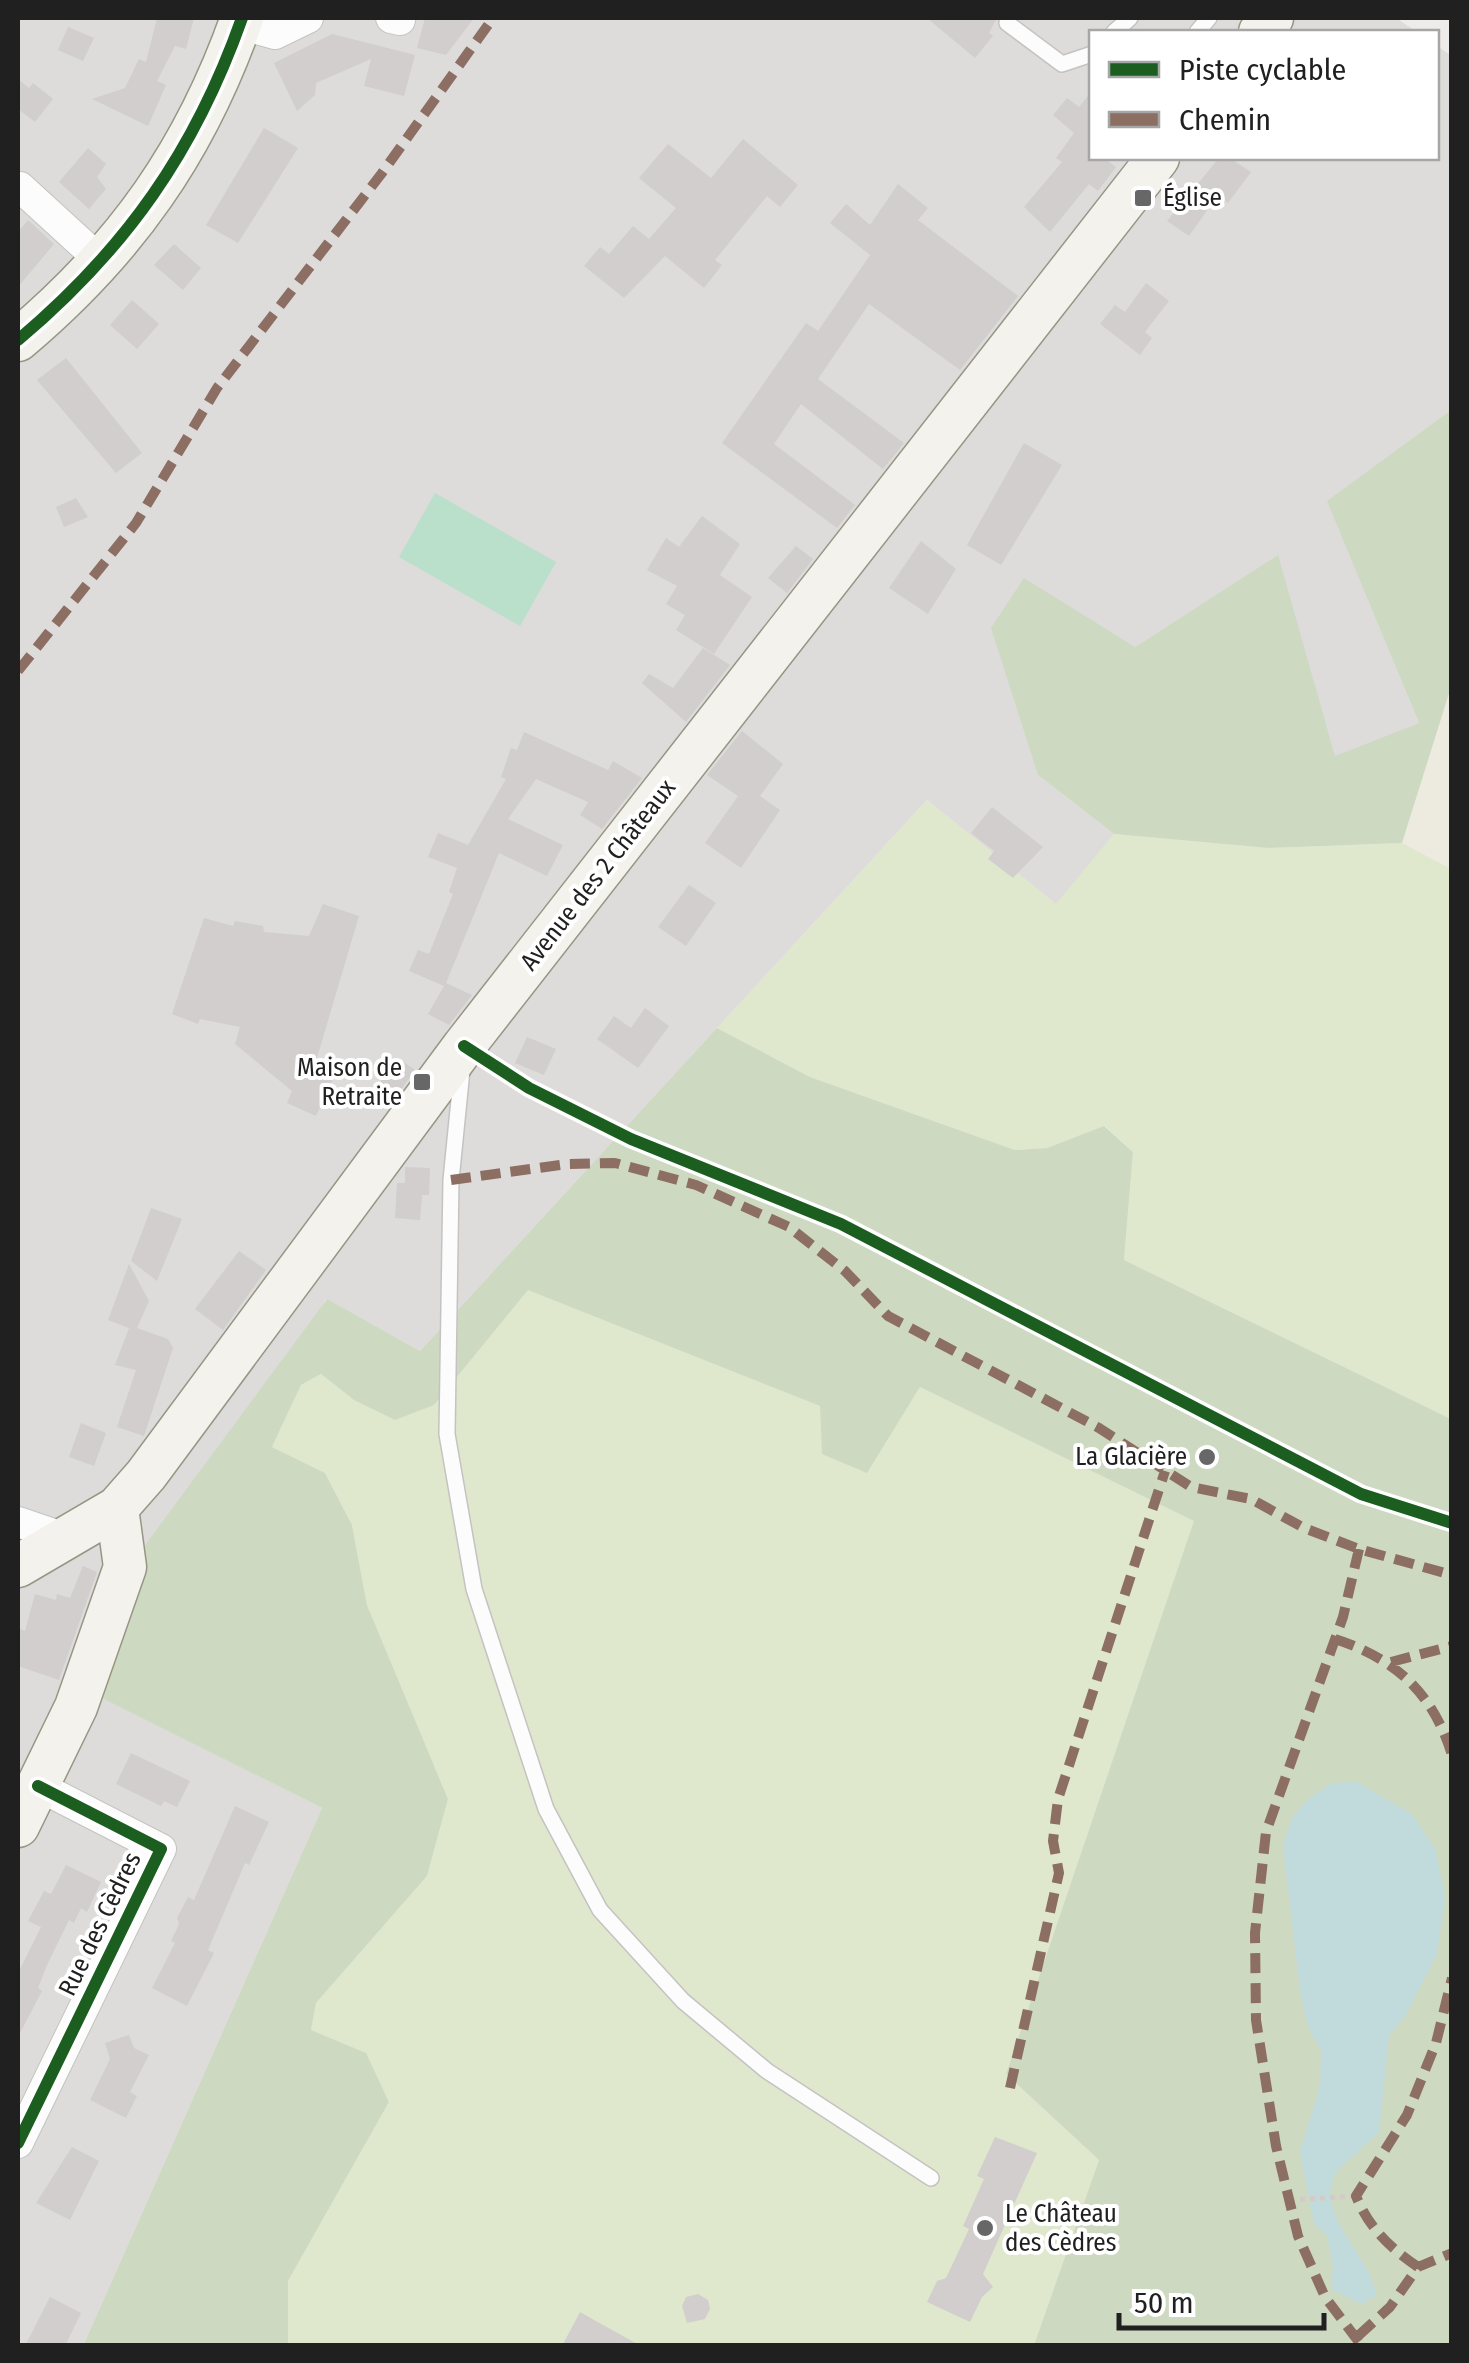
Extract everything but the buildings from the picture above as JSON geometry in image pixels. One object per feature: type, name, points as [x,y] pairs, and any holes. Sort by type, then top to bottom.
[{"type":"main road","points":[[18,340],[102,262],[176,164],[240,21]]},
{"type":"main road","name":"Avenue des 2 Châteaux","points":[[18,1566],[117,1508],[464,1046],[1156,160]]},
{"type":"main road","points":[[18,1826],[76,1708],[125,1567],[117,1508]]},
{"type":"street","points":[[240,21],[275,34],[308,18]]},
{"type":"street","points":[[20,187],[102,262]]},
{"type":"street","points":[[18,1522],[65,1538]]},
{"type":"street","name":"Rue des Cèdres","points":[[18,2143],[162,1849],[38,1786]]},
{"type":"lane","points":[[1007,24],[1062,64],[1089,55]]},
{"type":"lane","points":[[464,1046],[451,1180],[447,1434],[474,1589],[546,1810],[600,1910],[683,2001],[768,2072],[931,2178]]},
{"type":"path","points":[[1290,2200],[1356,2196]]},
{"type":"shaded area","points":[[18,18],[1396,18],[1414,30],[1089,30],[1089,160],[1439,160],[1439,47],[1452,56],[1451,410],[1328,501],[1419,723],[1335,757],[1277,556],[1135,647],[1038,775],[1114,834],[1057,905],[927,800],[420,1351],[326,1299],[101,1697],[322,1808],[83,2346],[18,2345]]},
{"type":"shaded area","points":[[1451,687],[1451,869],[1402,843]]},
{"type":"green space","points":[[1451,410],[1451,687],[1402,843],[1268,848],[1114,834],[1038,775],[991,628],[1024,578],[1135,647],[1278,555],[1335,756],[1419,723],[1327,501]]},
{"type":"green space","points":[[435,493],[556,562],[520,626],[399,557]]},
{"type":"green space","points":[[927,800],[1056,904],[1114,834],[1268,848],[1402,843],[1451,869],[1451,1419],[1124,1260],[1133,1152],[1105,1126],[1047,1148],[1015,1150],[810,1077],[717,1028]]},
{"type":"green space","points":[[717,1028],[810,1077],[1015,1150],[1047,1148],[1104,1126],[1133,1152],[1124,1260],[1451,1419],[1451,2345],[1034,2345],[1099,2160],[1006,2074],[1194,1521],[920,1387],[867,1473],[822,1454],[820,1406],[528,1290],[434,1405],[395,1420],[354,1400],[321,1374],[301,1385],[272,1447],[325,1473],[352,1525],[367,1605],[448,1799],[427,1876],[316,2003],[311,2030],[366,2053],[389,2102],[288,2281],[288,2345],[83,2346],[322,1808],[100,1697],[137,1556],[327,1299],[420,1351]]},
{"type":"green space","points":[[528,1289],[821,1406],[867,1472],[920,1387],[1195,1521],[1006,2074],[1099,2160],[1034,2345],[288,2345],[288,2281],[389,2102],[365,2053],[311,2030],[316,2003],[427,1876],[448,1799],[367,1605],[352,1525],[325,1473],[272,1447],[301,1385],[321,1374],[354,1400],[434,1405]]},
{"type":"water","points":[[1357,1782],[1412,1814],[1435,1848],[1445,1897],[1437,1954],[1404,2018],[1389,2035],[1379,2132],[1338,2171],[1331,2190],[1338,2221],[1373,2281],[1376,2296],[1361,2304],[1331,2289],[1333,2266],[1327,2236],[1314,2224],[1300,2152],[1320,2086],[1321,2052],[1308,2026],[1300,1991],[1283,1846],[1292,1818],[1307,1800],[1331,1783]]},
{"type":"marked path","points":[[18,671],[136,523],[217,388],[382,173],[493,18]]},
{"type":"marked path","points":[[451,1180],[567,1164],[615,1163],[696,1185],[789,1227],[845,1271],[888,1316],[1099,1428],[1191,1487],[1251,1499],[1304,1528],[1359,1549],[1452,1575]]},
{"type":"marked path","points":[[1010,2088],[1059,1873],[1053,1841],[1058,1799],[1165,1471]]},
{"type":"marked path","points":[[1359,1549],[1343,1617],[1266,1832],[1255,1933],[1256,2020],[1276,2146],[1298,2236],[1325,2297],[1362,2346]]},
{"type":"marked path","points":[[1335,1639],[1376,1657],[1409,1681],[1434,1714],[1452,1755]]},
{"type":"marked path","points":[[1391,1662],[1452,1646]]},
{"type":"marked path","points":[[1418,2267],[1381,2236],[1356,2196],[1407,2115],[1436,2043],[1452,1978]]},
{"type":"marked path","points":[[1358,2336],[1390,2307],[1418,2267],[1452,2253]]},
{"type":"cycle path","points":[[18,340],[92,270],[153,195],[202,112],[242,18]]},
{"type":"cycle path","points":[[464,1046],[529,1088],[631,1139],[841,1224],[1361,1494],[1452,1523]]},
{"type":"cycle path","points":[[18,2143],[161,1849],[38,1786]]},
{"type":"place","name":"Église","points":[[1143,198]]},
{"type":"place","name":"Maison de Retraite","points":[[422,1082]]},
{"type":"place","name":"La Glacière","points":[[1207,1457]]},
{"type":"place","name":"Le Château des Cèdres","points":[[985,2228]]}]
